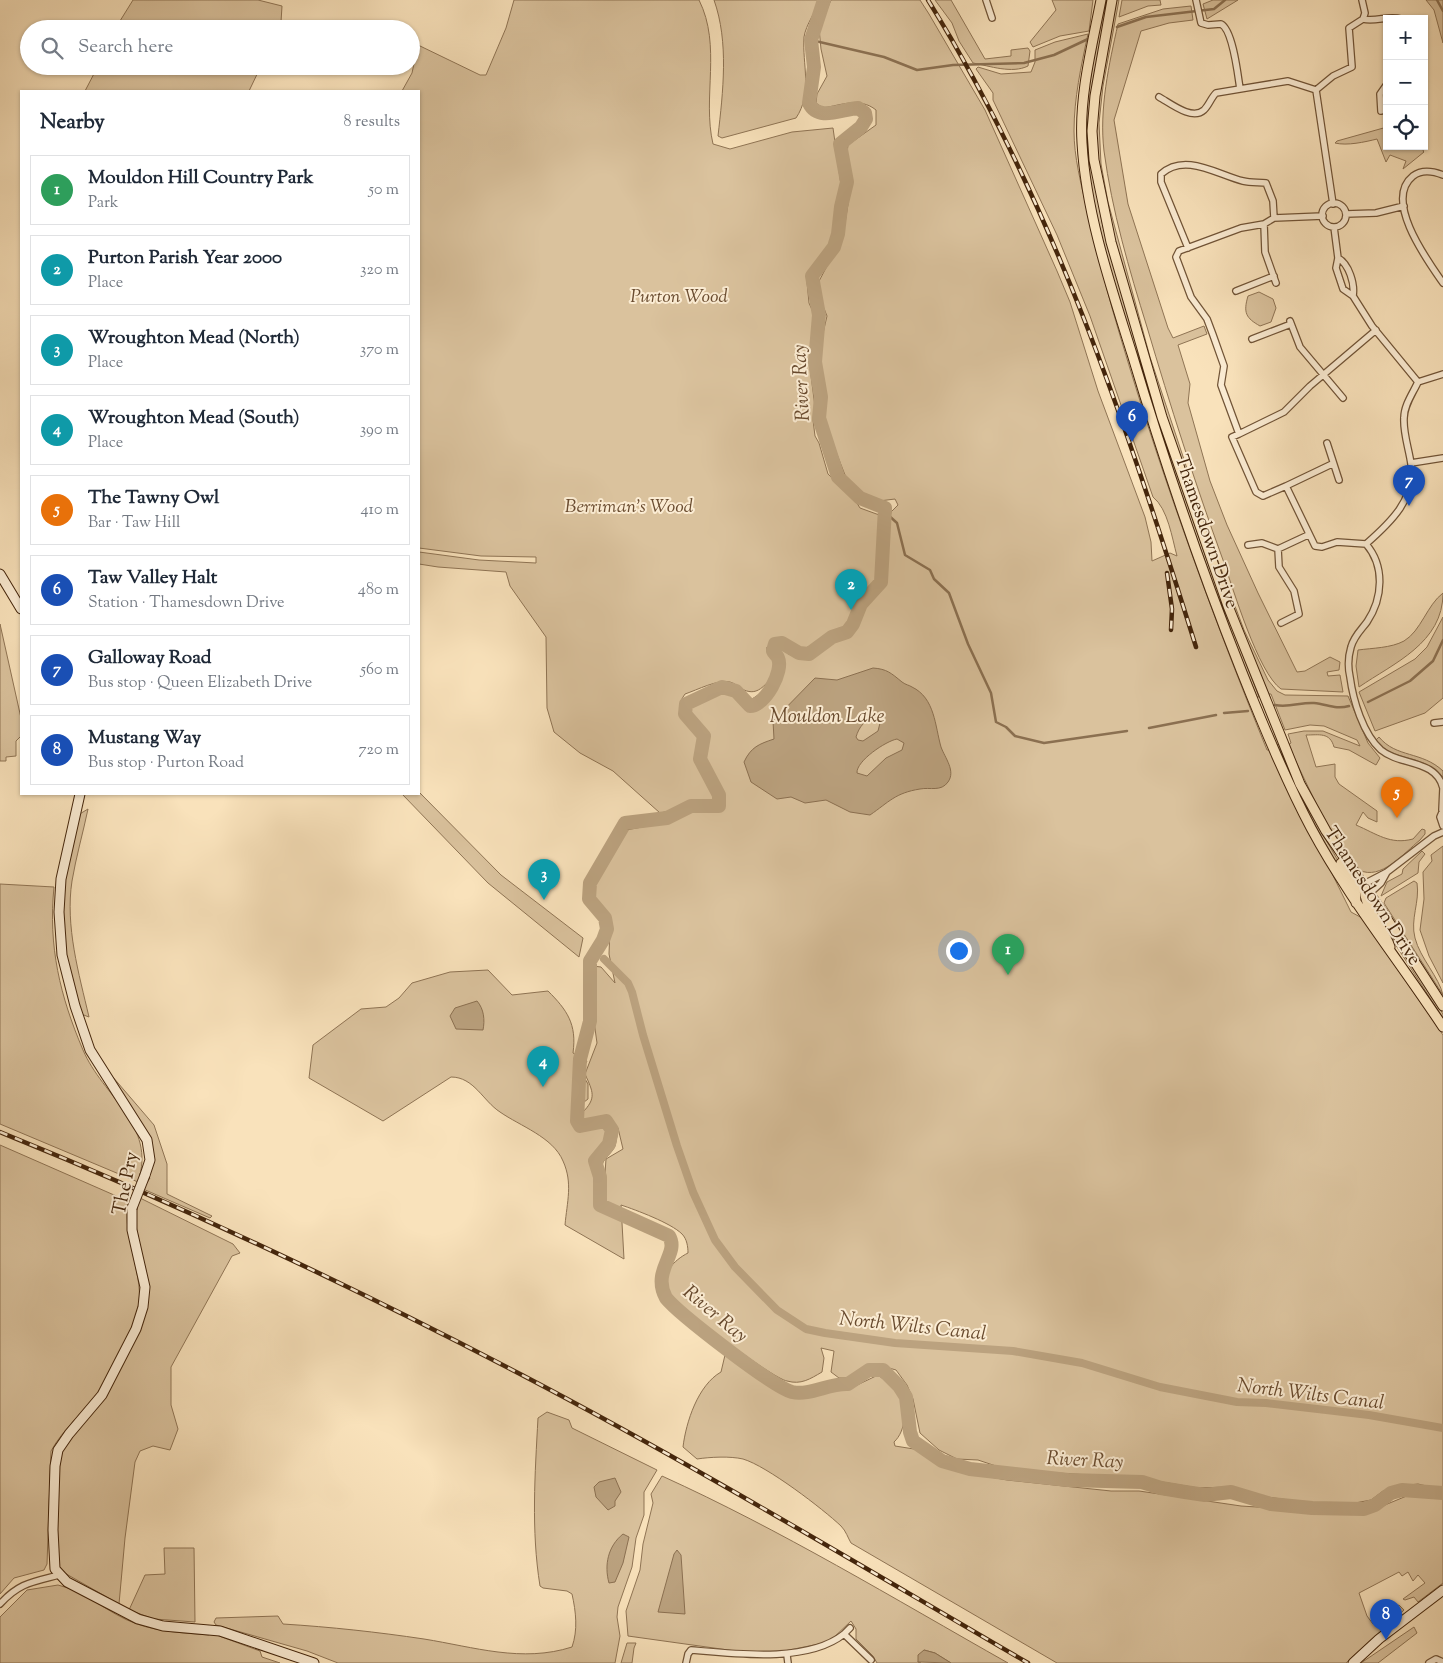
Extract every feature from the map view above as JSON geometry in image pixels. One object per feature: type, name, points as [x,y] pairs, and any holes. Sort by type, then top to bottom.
[{"type":"main road","name":"Thamesdown Drive","points":[[1101,0],[1082,125],[1084,163],[1090,198],[1106,265],[1149,412],[1208,583],[1252,698],[1273,748],[1311,828],[1357,889],[1367,895],[1443,1006]]},
{"type":"main road","name":"Thamesdown Drive","points":[[1112,0],[1095,96],[1092,131],[1094,160],[1105,218],[1131,313],[1170,440],[1217,577],[1263,696],[1305,794],[1357,889],[1356,903],[1443,1027]]},
{"type":"main road","points":[[0,574],[20,607]]},
{"type":"main road","name":"The Pry","points":[[59,1575],[54,1566],[53,1555],[55,1466],[58,1450],[102,1395],[136,1329],[144,1307],[145,1287],[132,1230],[132,1208],[150,1160],[147,1140],[90,1050],[75,1006],[62,955],[59,912],[60,879],[80,795]]},
{"type":"main road","points":[[1356,903],[1367,895],[1386,935],[1392,954]]},
{"type":"main road","points":[[59,1575],[74,1586],[138,1619],[163,1626],[220,1630],[314,1663]]},
{"type":"main road","points":[[1353,1663],[1379,1638],[1443,1590]]},
{"type":"street","points":[[986,0],[992,18]]},
{"type":"street","points":[[1316,90],[1333,76],[1352,66],[1349,28],[1363,19],[1365,13],[1362,0]]},
{"type":"street","points":[[1197,6],[1204,25],[1221,24],[1226,28],[1233,50],[1240,89]]},
{"type":"street","points":[[1363,19],[1370,21],[1383,19]]},
{"type":"street","points":[[1159,97],[1187,112],[1195,114],[1204,110],[1216,93],[1288,81],[1316,90]]},
{"type":"street","points":[[1316,90],[1333,204]]},
{"type":"street","points":[[1381,111],[1380,94],[1383,90]]},
{"type":"street","points":[[1188,248],[1160,179],[1161,174],[1170,168],[1191,165],[1242,181],[1266,183],[1273,201],[1274,218]]},
{"type":"street","points":[[1443,174],[1432,171],[1423,172],[1411,178],[1402,191],[1404,206],[1418,245],[1443,282]]},
{"type":"street","points":[[1333,204],[1342,206],[1346,214],[1343,223],[1334,227],[1326,224],[1322,216],[1325,208],[1333,204]]},
{"type":"street","points":[[1346,214],[1376,213],[1404,206]]},
{"type":"street","points":[[1239,434],[1221,384],[1224,366],[1214,335],[1207,319],[1191,297],[1176,257],[1178,252],[1188,248],[1242,228],[1264,224],[1274,218],[1322,216]]},
{"type":"street","points":[[1264,224],[1265,252],[1276,283]]},
{"type":"street","points":[[1334,227],[1338,258],[1336,266],[1345,292],[1353,296],[1376,330],[1418,382]]},
{"type":"street","points":[[1338,258],[1345,264],[1354,288],[1353,296]]},
{"type":"street","points":[[1236,292],[1274,276]]},
{"type":"street","points":[[1252,339],[1291,322],[1302,349],[1325,374],[1342,398]]},
{"type":"street","points":[[1332,464],[1266,496],[1258,494],[1232,436],[1280,416],[1376,330]]},
{"type":"street","points":[[1418,382],[1443,374]]},
{"type":"street","points":[[1286,486],[1312,544],[1320,547],[1337,542],[1366,544],[1391,521],[1402,506],[1412,478],[1404,417],[1418,382]]},
{"type":"street","points":[[1327,443],[1332,464],[1339,480]]},
{"type":"street","points":[[1411,463],[1443,458]]},
{"type":"street","points":[[1248,545],[1262,543],[1278,549],[1308,536]]},
{"type":"street","points":[[1366,544],[1378,564],[1379,590],[1372,612],[1357,634],[1351,647],[1348,669],[1353,693],[1365,726],[1379,748],[1392,756],[1428,768],[1440,781],[1443,788],[1442,824],[1434,836]]},
{"type":"street","points":[[1278,549],[1279,567],[1294,591],[1299,614],[1281,623]]},
{"type":"street","points":[[1434,723],[1443,722]]},
{"type":"street","points":[[1357,889],[1387,872],[1434,836],[1443,832]]},
{"type":"street","points":[[1367,895],[1381,883],[1387,872]]},
{"type":"street","points":[[0,1604],[15,1589],[24,1584],[59,1575]]},
{"type":"street","points":[[686,1663],[691,1650],[760,1658],[827,1647],[850,1628]]},
{"type":"street","points":[[844,1634],[870,1660]]},
{"type":"street","points":[[787,1655],[788,1663]]},
{"type":"street","points":[[1429,1663],[1436,1659],[1443,1662]]},
{"type":"green space","points":[[133,0],[258,0],[282,6],[281,20],[121,20]]},
{"type":"green space","points":[[514,0],[699,0],[706,17],[711,53],[709,108],[713,144],[730,149],[792,132],[833,128],[841,185],[834,238],[829,254],[811,272],[807,282],[809,303],[817,321],[809,360],[815,407],[813,420],[815,436],[819,443],[828,474],[855,500],[860,508],[882,516],[878,545],[880,582],[875,591],[858,608],[852,624],[865,604],[878,591],[884,579],[882,556],[891,512],[898,505],[895,499],[879,501],[862,493],[845,475],[822,416],[821,342],[827,316],[819,296],[818,283],[843,236],[851,185],[846,161],[848,145],[876,125],[876,110],[870,106],[850,103],[823,108],[816,103],[817,94],[827,76],[819,28],[831,0],[920,0],[929,14],[985,110],[1070,302],[1098,391],[1145,517],[1151,542],[1152,561],[1170,553],[1177,556],[1166,516],[1153,497],[1090,316],[1057,235],[993,100],[993,93],[976,69],[978,67],[1001,74],[1031,72],[1035,62],[1035,50],[1055,42],[1088,34],[1078,82],[1074,119],[1074,141],[1078,170],[1112,308],[1164,476],[1224,641],[1267,750],[1271,750],[1351,912],[1362,918],[1443,1035],[1443,1490],[1418,1484],[1399,1486],[1383,1491],[1371,1500],[1355,1503],[1311,1503],[1267,1497],[1228,1487],[1198,1488],[1138,1478],[1008,1470],[978,1460],[957,1459],[939,1450],[920,1433],[913,1399],[907,1385],[896,1370],[882,1366],[866,1368],[856,1378],[839,1378],[831,1372],[834,1351],[821,1348],[824,1358],[822,1372],[801,1382],[787,1381],[763,1368],[687,1311],[668,1292],[665,1280],[673,1264],[688,1253],[684,1236],[677,1230],[653,1217],[621,1205],[624,1259],[565,1225],[569,1185],[566,1169],[558,1153],[544,1139],[494,1107],[478,1090],[466,1081],[451,1077],[383,1121],[309,1078],[313,1045],[361,1009],[386,1007],[399,998],[412,983],[450,972],[488,970],[512,995],[548,991],[565,1011],[572,1026],[573,1053],[587,1061],[581,1072],[588,1084],[588,1099],[575,1109],[572,1120],[578,1129],[593,1126],[602,1121],[612,1127],[617,1136],[615,1147],[605,1160],[602,1166],[605,1173],[606,1159],[623,1149],[618,1128],[609,1119],[583,1121],[582,1113],[592,1099],[592,1090],[585,1074],[597,1043],[591,1000],[593,966],[601,967],[615,983],[609,954],[610,927],[608,919],[599,914],[593,906],[588,886],[626,830],[653,825],[690,808],[722,805],[718,796],[713,800],[694,801],[679,809],[660,813],[613,771],[580,753],[554,732],[547,708],[546,637],[510,586],[506,572],[420,564],[420,552],[479,560],[536,563],[536,557],[481,556],[420,548],[420,90],[403,90],[411,75],[420,75],[420,46],[480,75],[486,75],[506,28]],"holes":[[[852,625],[846,633],[827,640],[812,651],[794,655],[788,654],[778,644],[771,651],[772,658],[767,652],[767,647],[778,640],[791,646],[794,652],[811,649],[820,639],[846,631]],[[773,677],[769,685],[747,702],[735,693],[723,689],[714,689],[687,700],[683,704],[683,712],[699,728],[702,738],[681,713],[681,701],[685,694],[708,685],[725,681],[753,692],[760,689]]]},
{"type":"green space","points":[[714,0],[819,0],[804,37],[805,89],[804,99],[796,118],[722,138],[718,136],[724,67],[722,33]]},
{"type":"green space","points":[[935,0],[951,0],[985,59],[1011,56],[1011,50],[1028,48],[1030,51],[1028,66],[1008,69],[973,63],[959,41],[952,23]]},
{"type":"green space","points":[[1052,0],[1093,0],[1089,31],[1060,36],[1033,47],[1030,42],[1056,10]]},
{"type":"green space","points":[[1105,0],[1108,0],[1091,164],[1103,227],[1158,418],[1208,563],[1259,697],[1257,697],[1208,570],[1178,484],[1120,304],[1097,222],[1088,168],[1086,124],[1092,71]]},
{"type":"green space","points":[[1116,0],[1119,0],[1103,86],[1099,123],[1101,164],[1108,202],[1150,357],[1215,553],[1244,630],[1268,680],[1277,691],[1285,695],[1348,696],[1368,743],[1380,758],[1376,765],[1349,750],[1334,747],[1330,739],[1323,735],[1306,735],[1316,767],[1335,764],[1335,777],[1339,784],[1377,811],[1377,822],[1368,818],[1363,812],[1356,825],[1384,838],[1397,841],[1413,839],[1422,829],[1425,830],[1425,834],[1420,840],[1392,864],[1376,872],[1359,870],[1326,824],[1288,745],[1291,743],[1288,734],[1304,731],[1323,731],[1360,746],[1357,740],[1324,726],[1310,725],[1285,730],[1271,694],[1267,694],[1230,599],[1160,397],[1115,240],[1098,158],[1096,139],[1099,99]]},
{"type":"green space","points":[[1122,0],[1160,0],[1161,5],[1148,6],[1119,17]]},
{"type":"green space","points":[[1213,0],[1238,0],[1207,19],[1203,4]]},
{"type":"green space","points":[[1426,0],[1443,0],[1443,43],[1434,10]]},
{"type":"green space","points":[[1191,6],[1193,20],[1169,23],[1141,31],[1114,120],[1128,204],[1168,328],[1173,338],[1204,326],[1207,334],[1178,345],[1190,384],[1188,403],[1210,481],[1227,525],[1297,672],[1305,671],[1330,657],[1340,662],[1339,670],[1327,672],[1328,676],[1340,675],[1343,692],[1281,689],[1272,680],[1255,649],[1183,444],[1116,218],[1104,151],[1103,119],[1108,71],[1118,24],[1163,9]]},
{"type":"green space","points":[[93,75],[257,75],[249,90],[86,90]]},
{"type":"green space","points":[[1383,128],[1383,150],[1423,150],[1424,152],[1403,169],[1406,161],[1390,155],[1386,162],[1377,139],[1350,144],[1335,143]]},
{"type":"green space","points":[[1259,292],[1273,299],[1276,308],[1271,322],[1260,326],[1249,317],[1246,311],[1248,296]]},
{"type":"green space","points":[[1443,593],[1441,610],[1435,625],[1426,638],[1401,660],[1359,687],[1356,666],[1358,650],[1388,646],[1410,637],[1437,598]]},
{"type":"green space","points":[[1443,617],[1443,698],[1425,713],[1375,731],[1359,692],[1415,659],[1427,647]]},
{"type":"green space","points":[[0,624],[20,714],[20,737],[16,741],[16,756],[6,757],[6,761],[0,761]]},
{"type":"green space","points":[[1379,737],[1386,744],[1401,752],[1427,760],[1435,765],[1443,771],[1443,777],[1426,764],[1391,752],[1383,747],[1376,740]]},
{"type":"green space","points":[[1279,744],[1309,810],[1349,880],[1347,882],[1300,798],[1276,745]]},
{"type":"green space","points":[[420,793],[501,875],[583,938],[579,957],[488,883],[403,795],[420,795]]},
{"type":"green space","points":[[88,809],[75,863],[70,898],[70,915],[74,950],[89,1017],[81,1014],[75,997],[64,947],[61,913],[63,878],[78,815]]},
{"type":"green space","points":[[1443,846],[1443,983],[1429,956],[1420,930],[1424,899],[1423,872],[1432,861],[1431,855]]},
{"type":"green space","points":[[1422,851],[1425,854],[1419,862],[1418,873],[1381,896],[1387,882],[1402,874],[1403,869]]},
{"type":"green space","points":[[1414,881],[1417,883],[1418,890],[1414,924],[1415,938],[1421,953],[1438,981],[1443,995],[1384,903],[1386,898]]},
{"type":"green space","points":[[0,884],[54,887],[54,950],[62,990],[83,1050],[92,1067],[125,1112],[134,1128],[140,1144],[142,1162],[138,1182],[0,1124]]},
{"type":"green space","points":[[1378,911],[1443,1014],[1443,1018],[1375,913]]},
{"type":"green space","points":[[112,1076],[154,1125],[167,1164],[167,1194],[212,1216],[210,1218],[143,1189],[150,1178],[148,1177],[151,1165],[151,1152],[141,1125]]},
{"type":"green space","points":[[0,1145],[130,1202],[127,1211],[127,1223],[138,1278],[139,1302],[123,1349],[110,1374],[86,1407],[61,1435],[51,1451],[47,1564],[44,1570],[14,1578],[0,1594]]},
{"type":"green space","points":[[138,1197],[233,1244],[240,1253],[232,1256],[171,1367],[171,1405],[178,1429],[170,1450],[153,1446],[140,1451],[135,1462],[119,1604],[61,1571],[57,1561],[59,1458],[65,1443],[111,1386],[142,1322],[140,1247],[135,1220]]},
{"type":"green space","points":[[730,1353],[774,1388],[790,1394],[820,1393],[851,1388],[878,1375],[893,1386],[902,1400],[904,1420],[901,1432],[894,1442],[895,1446],[914,1449],[956,1471],[1007,1480],[1111,1491],[1139,1491],[1241,1506],[1353,1513],[1368,1512],[1409,1495],[1443,1498],[1443,1583],[1418,1602],[1414,1597],[1405,1600],[1403,1599],[1425,1583],[1418,1575],[1413,1581],[1408,1572],[1402,1576],[1399,1572],[1359,1593],[1367,1616],[1373,1624],[1396,1606],[1399,1605],[1404,1610],[1346,1663],[1057,1663],[851,1543],[843,1528],[833,1519],[766,1470],[738,1458],[697,1459],[683,1447],[694,1405],[706,1386],[721,1372],[725,1355]]},
{"type":"green space","points":[[547,1412],[569,1420],[572,1428],[657,1470],[644,1492],[644,1515],[636,1538],[632,1567],[618,1607],[617,1617],[620,1636],[615,1663],[338,1663],[307,1651],[216,1625],[214,1622],[216,1618],[278,1616],[283,1624],[389,1634],[516,1654],[553,1652],[572,1647],[576,1621],[572,1594],[567,1591],[540,1586],[537,1565],[534,1502],[538,1418]]},
{"type":"green space","points":[[662,1476],[793,1542],[1008,1663],[951,1663],[935,1653],[924,1650],[918,1662],[921,1663],[877,1663],[873,1656],[856,1639],[856,1629],[851,1621],[829,1642],[764,1655],[628,1636],[626,1611],[640,1570],[643,1544],[653,1503],[651,1494]]},
{"type":"green space","points":[[164,1548],[194,1548],[195,1622],[154,1619],[129,1610],[145,1575],[165,1574]]},
{"type":"green space","points":[[58,1585],[69,1588],[137,1624],[173,1632],[209,1635],[211,1633],[260,1651],[262,1657],[280,1663],[0,1663],[0,1617],[27,1590]]},
{"type":"green space","points":[[1414,1627],[1417,1633],[1378,1663],[1361,1663]]},
{"type":"green space","points":[[627,1643],[636,1643],[632,1663],[621,1663]]},
{"type":"water","name":"Mouldon Lake","points":[[873,668],[882,669],[920,692],[930,705],[941,747],[949,764],[951,773],[948,782],[939,788],[920,789],[904,793],[870,815],[850,812],[826,800],[805,803],[791,797],[777,799],[751,782],[744,762],[756,747],[774,739],[773,721],[815,678],[837,680]],"holes":[[[875,718],[880,723],[878,731],[863,741],[858,740],[856,737],[861,727],[868,720]],[[897,739],[904,743],[902,750],[886,758],[867,776],[857,773],[858,768],[866,757],[879,747]]]},
{"type":"water","points":[[477,1001],[483,1015],[483,1030],[456,1029],[450,1016],[455,1008]]},
{"type":"water","points":[[615,1478],[621,1492],[615,1501],[615,1506],[608,1510],[596,1497],[594,1487],[599,1482]]},
{"type":"water","points":[[623,1534],[629,1537],[623,1563],[615,1582],[609,1583],[608,1556],[614,1544]]},
{"type":"water","points":[[677,1550],[681,1555],[685,1614],[658,1612],[674,1554]]},
{"type":"water","points":[[924,1650],[935,1653],[951,1663],[918,1662],[918,1655]]},
{"type":"waterway","name":"River Ray","points":[[824,0],[811,40],[814,67],[809,103],[813,109],[824,113],[858,108],[865,113],[866,119],[861,127],[840,144],[847,182],[841,207],[838,234],[834,247],[812,276],[819,315],[815,362],[821,397],[819,418],[838,477],[860,498],[885,508],[881,582],[861,604],[853,624],[847,632],[832,637],[809,654],[799,653],[782,643],[775,644],[773,651],[778,658],[779,664],[776,679],[767,694],[756,704],[750,706],[736,691],[722,687],[686,704],[685,714],[704,736],[700,759],[719,795],[719,806],[691,806],[667,818],[625,823],[590,883],[589,899],[605,918],[607,929],[603,940],[590,961],[590,1021],[580,1059],[577,1121],[580,1126],[606,1121],[612,1130],[609,1144],[595,1161],[600,1177],[600,1205],[669,1236],[671,1249],[662,1279],[662,1288],[666,1298],[688,1319],[727,1349],[782,1387],[799,1393],[834,1385],[848,1384],[869,1370],[883,1370],[899,1386],[906,1397],[910,1432],[913,1441],[942,1461],[970,1469],[1068,1480],[1142,1482],[1161,1488],[1205,1495],[1231,1492],[1271,1504],[1312,1508],[1364,1509],[1375,1505],[1391,1493],[1402,1490],[1443,1493]]},
{"type":"waterway","points":[[1117,27],[1146,17],[1214,9],[1225,0]]},
{"type":"waterway","points":[[1437,0],[1443,11]]},
{"type":"waterway","points":[[811,40],[884,57],[917,70],[953,65],[1024,63],[1054,55],[1088,39]]},
{"type":"waterway","points":[[886,513],[897,523],[905,555],[930,570],[934,579],[949,593],[968,644],[991,693],[996,722],[1006,727],[1015,736],[1044,743],[1127,731]]},
{"type":"waterway","points":[[1368,702],[1410,681],[1433,661],[1443,640]]},
{"type":"waterway","points":[[1275,705],[1285,706],[1309,703],[1335,707],[1349,706]]},
{"type":"waterway","points":[[1224,713],[1248,711]]},
{"type":"waterway","points":[[1149,728],[1216,715]]},
{"type":"waterway","name":"North Wilts Canal","points":[[604,959],[628,983],[632,992],[643,1035],[677,1146],[693,1192],[715,1240],[735,1267],[777,1310],[806,1329],[895,1343],[1013,1351],[1082,1363],[1160,1387],[1237,1402],[1266,1403],[1369,1415],[1443,1428]]},
{"type":"railway","points":[[928,0],[972,76],[1012,154],[1049,234],[1113,397],[1196,647]]},
{"type":"railway","points":[[1167,573],[1172,609],[1171,630]]},
{"type":"railway","points":[[0,1132],[67,1159],[264,1247],[522,1375],[714,1480],[1028,1663]]},
{"type":"place","name":"Taw Valley Halt","points":[[1132,442]]},
{"type":"place","name":"Galloway Road","points":[[1409,506]]},
{"type":"place","name":"Purton Parish Year 2000","points":[[851,610]]},
{"type":"place","name":"The Tawny Owl","points":[[1397,818]]},
{"type":"place","name":"Wroughton Mead (North)","points":[[544,900]]},
{"type":"place","name":"Mouldon Hill Country Park","points":[[1008,975]]},
{"type":"place","name":"Wroughton Mead (South)","points":[[543,1087]]},
{"type":"place","name":"Mustang Way","points":[[1386,1640]]},
{"type":"park label","name":"Purton Wood","points":[[679,295]]},
{"type":"park label","name":"Berriman's Wood","points":[[629,505]]}]
